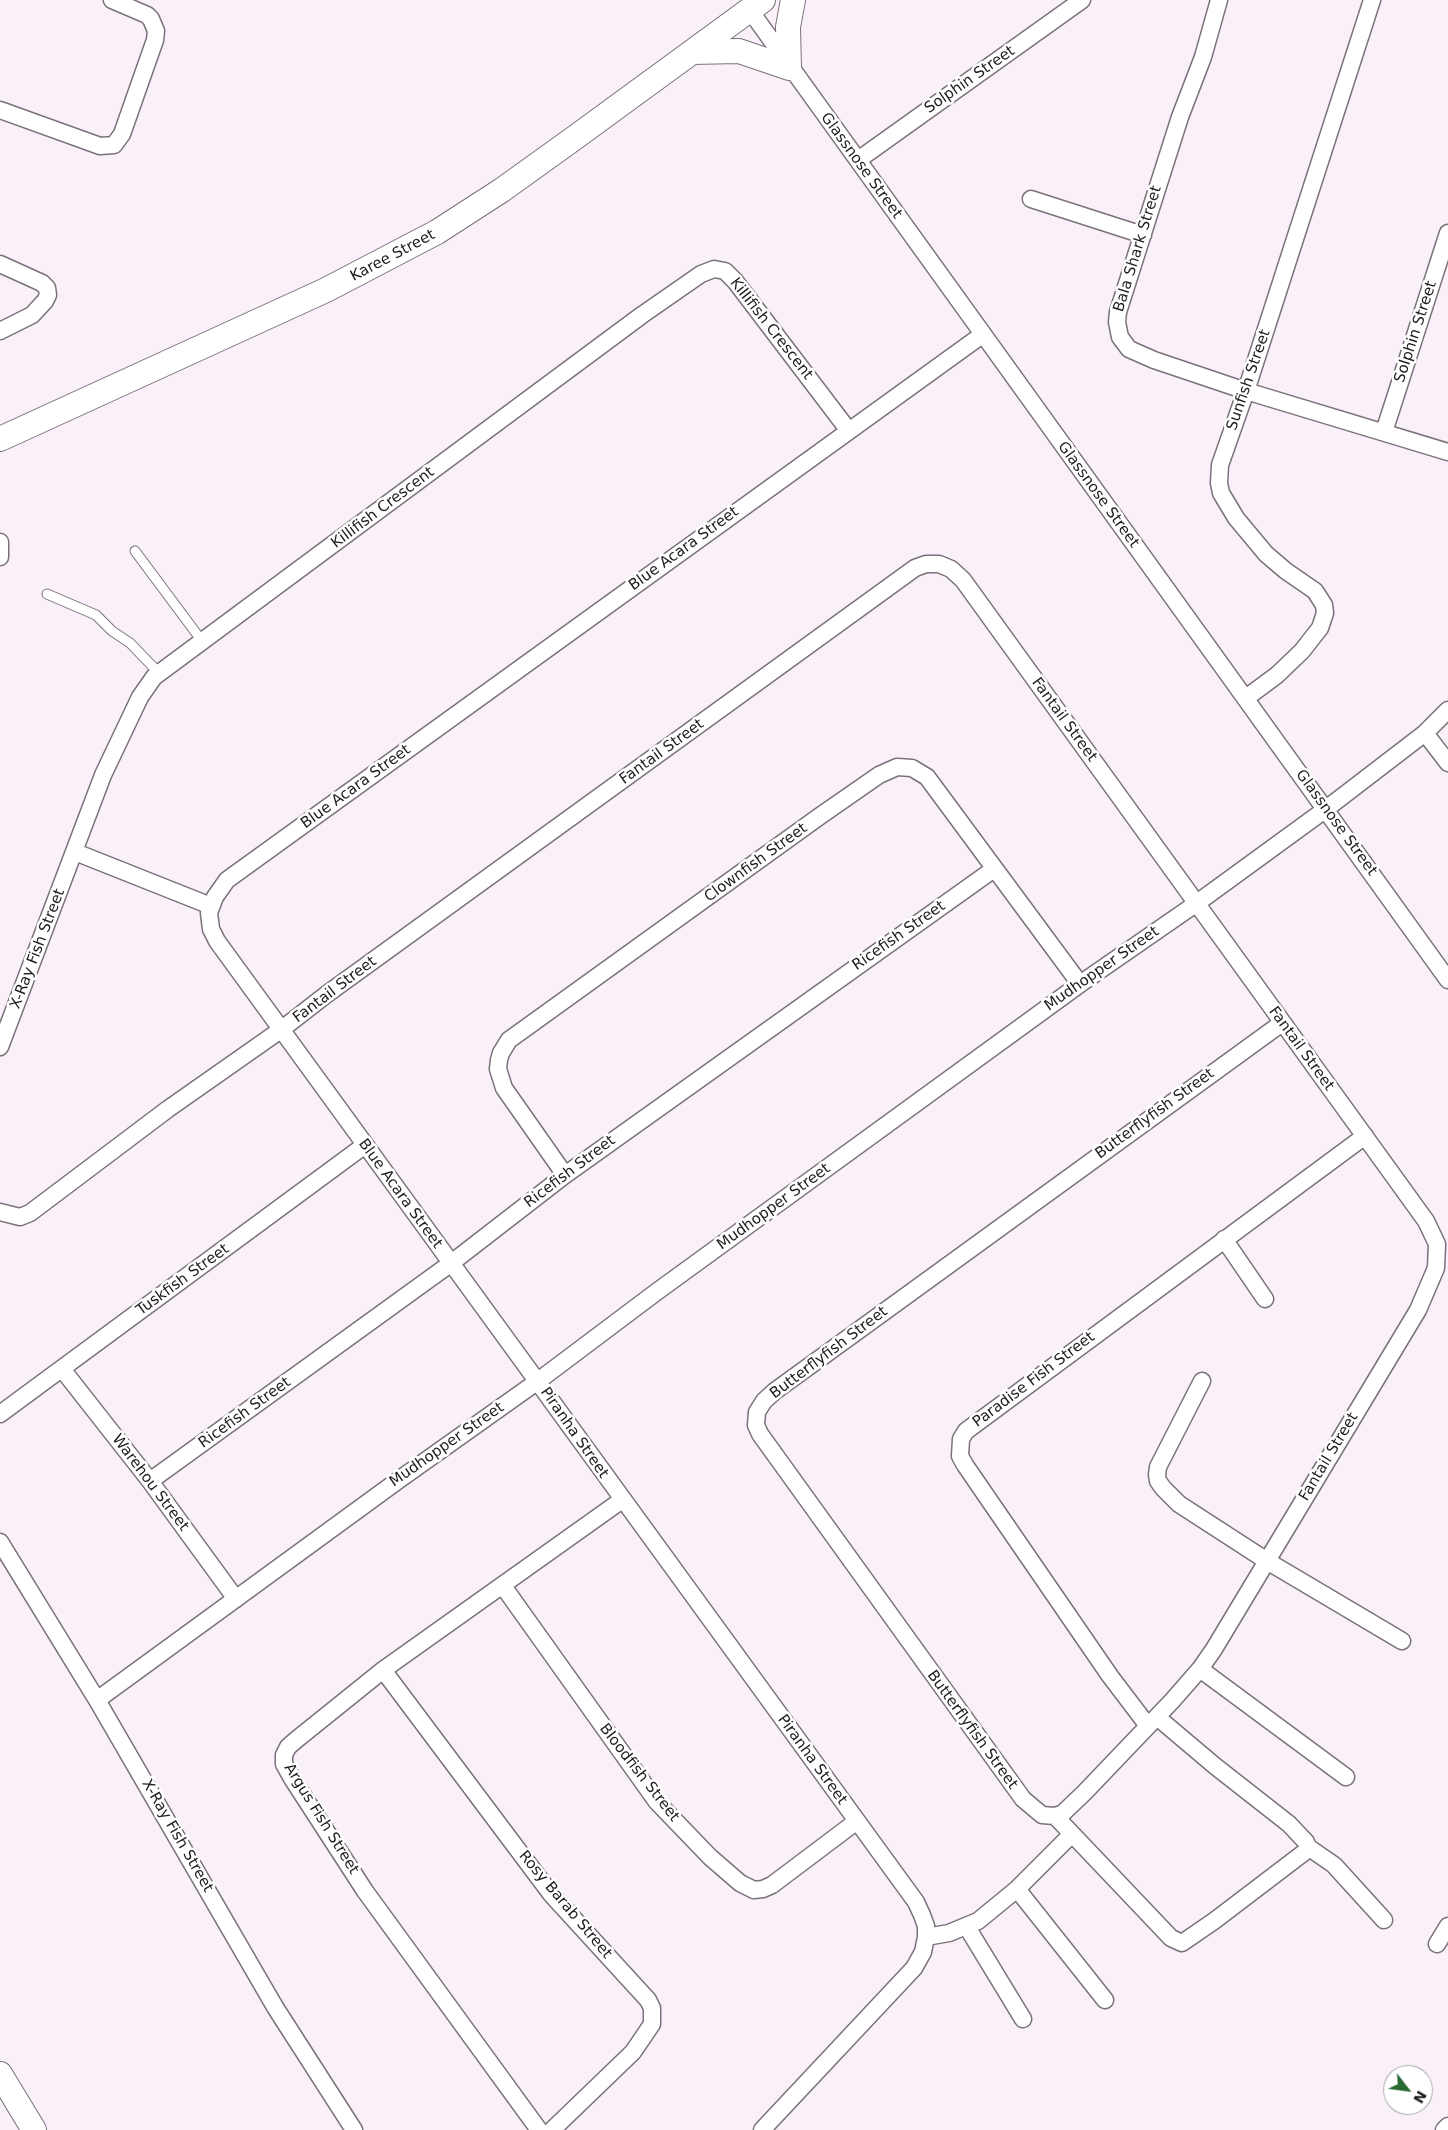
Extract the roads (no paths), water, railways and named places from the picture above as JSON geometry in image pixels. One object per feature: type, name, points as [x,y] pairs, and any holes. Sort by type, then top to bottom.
[{"type":"street","points":[[0,110],[100,146],[114,144],[122,134],[156,40],[156,31],[152,19],[112,0]]},
{"type":"street","points":[[692,52],[739,51],[790,68],[788,28],[793,0]]},
{"type":"street","name":"Solphin Street","points":[[858,160],[1082,0]]},
{"type":"street","name":"Bala Shark Street","points":[[1220,0],[1203,57],[1180,117],[1118,312],[1117,322],[1120,337],[1136,353],[1246,391],[1448,452]]},
{"type":"street","name":"Sunfish Street","points":[[1246,698],[1277,676],[1302,651],[1320,628],[1325,613],[1324,605],[1315,591],[1286,571],[1266,554],[1247,532],[1221,493],[1219,475],[1223,454],[1246,391],[1372,0]]},
{"type":"street","name":"Glassnose Street","points":[[756,5],[790,68],[1448,980]]},
{"type":"street","name":"Karee Street","points":[[0,439],[326,290],[422,241],[502,190],[756,5]]},
{"type":"street","points":[[1031,200],[1143,235]]},
{"type":"street","name":"Solphin Street","points":[[1384,432],[1448,233]]},
{"type":"street","points":[[0,264],[42,283],[47,288],[48,294],[45,301],[32,315],[0,331]]},
{"type":"street","name":"Killifish Crescent","points":[[75,852],[103,775],[145,688],[159,673],[642,315],[708,270],[720,269],[735,281],[849,431]]},
{"type":"street","name":"Blue Acara Street","points":[[538,1381],[450,1264],[213,934],[209,919],[211,906],[227,880],[982,335]]},
{"type":"street","points":[[0,542],[0,557]]},
{"type":"street","name":"Fantail Street","points":[[0,1212],[20,1217],[30,1213],[168,1109],[282,1029],[327,994],[915,568],[926,564],[939,564],[946,567],[963,580],[1426,1221],[1437,1244],[1436,1268],[1418,1310],[1267,1561],[1200,1668],[1152,1722],[1084,1793],[1062,1814],[1048,1816]]},
{"type":"street","name":"Mudhopper Street","points":[[97,1700],[400,1478],[538,1381],[655,1293],[1080,984],[1197,903],[1326,809],[1425,734],[1448,710]]},
{"type":"street","points":[[1425,734],[1448,763]]},
{"type":"street","name":"Clownfish Street","points":[[564,1175],[504,1088],[498,1070],[504,1046],[516,1035],[820,816],[879,775],[896,767],[912,768],[927,777],[1080,984]]},
{"type":"street","points":[[75,852],[211,906]]},
{"type":"street","name":"X-Ray Fish Street","points":[[0,1047],[75,852]]},
{"type":"street","name":"Ricefish Street","points":[[150,1481],[450,1264],[564,1175],[994,869]]},
{"type":"street","name":"Butterflyfish Street","points":[[1048,1816],[1023,1799],[780,1462],[760,1434],[756,1425],[757,1412],[764,1401],[783,1385],[1282,1022]]},
{"type":"street","name":"Paradise Fish Street","points":[[1365,1136],[966,1431],[959,1448],[960,1456],[972,1477],[1110,1676],[1152,1722],[1214,1766],[1289,1824],[1306,1842],[1308,1847],[1334,1865],[1384,1920]]},
{"type":"street","name":"Tuskfish Street","points":[[0,1414],[365,1145]]},
{"type":"street","points":[[1224,1240],[1265,1299]]},
{"type":"street","name":"Warehou Street","points":[[62,1369],[150,1481],[236,1599]]},
{"type":"street","name":"Piranha Street","points":[[538,1381],[622,1500],[916,1902],[926,1926],[926,1937]]},
{"type":"street","points":[[1202,1381],[1158,1467],[1158,1481],[1179,1504],[1267,1561],[1402,1641]]},
{"type":"street","name":"Argus Fish Street","points":[[539,2130],[365,1890],[284,1764],[284,1755],[288,1747],[384,1670],[622,1500]]},
{"type":"street","name":"X-Ray Fish Street","points":[[0,1542],[97,1700],[276,2007],[354,2130]]},
{"type":"street","name":"Bloodfish Street","points":[[503,1586],[657,1802],[710,1856],[740,1883],[754,1890],[772,1885],[857,1821]]},
{"type":"street","points":[[1200,1668],[1346,1777]]},
{"type":"street","name":"Rosy Barab Street","points":[[384,1670],[551,1894],[648,2000],[652,2008],[652,2024],[633,2052],[552,2130]]},
{"type":"street","points":[[1048,1816],[1072,1834],[1171,1938],[1182,1943],[1302,1855],[1308,1847]]},
{"type":"street","points":[[762,2130],[914,1968],[923,1952],[926,1937],[967,1927],[978,1921],[1017,1889],[1072,1834]]},
{"type":"street","points":[[1017,1889],[1105,2000]]},
{"type":"street","points":[[1438,1944],[1448,1926]]},
{"type":"street","points":[[967,1927],[1023,2019]]},
{"type":"street","points":[[0,2074],[34,2130]]},
{"type":"street","points":[[1444,2130],[1448,2126]]},
{"type":"lane","points":[[135,551],[202,641]]},
{"type":"lane","points":[[47,594],[96,615],[112,631],[130,643],[159,673]]}]
